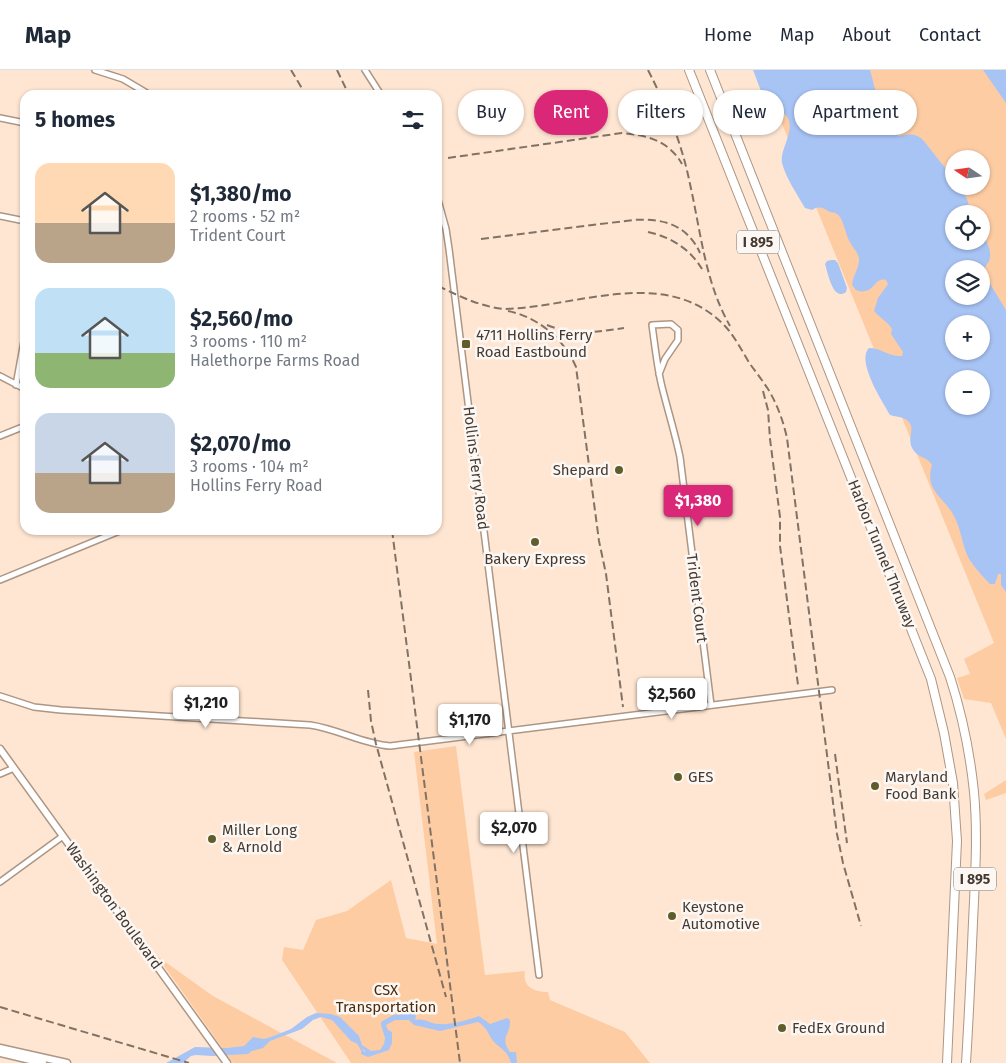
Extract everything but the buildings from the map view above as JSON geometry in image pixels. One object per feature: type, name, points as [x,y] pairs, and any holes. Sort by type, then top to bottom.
[{"type":"highway","name":"Harbor Tunnel Thruway","points":[[689,70],[931,679],[937,701],[953,783],[957,841],[947,1063]]},
{"type":"highway","name":"Harbor Tunnel Thruway","points":[[710,70],[950,677],[956,697],[969,759],[974,793],[975,822],[976,873],[966,1063]]},
{"type":"main road","name":"Washington Boulevard","points":[[0,749],[227,1063]]},
{"type":"main road","points":[[0,1048],[67,1063]]},
{"type":"main road","points":[[0,1054],[43,1063]]},
{"type":"street","points":[[95,70],[123,79],[142,90]]},
{"type":"street","points":[[365,70],[378,90]]},
{"type":"street","points":[[0,118],[20,122]]},
{"type":"street","name":"Hollins Ferry Road","points":[[442,214],[449,249],[538,975]]},
{"type":"street","points":[[0,216],[20,220]]},
{"type":"street","name":"Trident Court","points":[[659,374],[665,359],[678,340],[678,330],[671,324],[652,325],[659,374],[674,426],[680,457],[711,705]]},
{"type":"street","points":[[16,385],[20,363]]},
{"type":"street","points":[[0,376],[20,387]]},
{"type":"street","points":[[0,436],[20,428]]},
{"type":"street","points":[[0,580],[110,535]]},
{"type":"street","points":[[0,696],[34,707],[60,710],[326,727],[376,744],[390,746],[832,690]]},
{"type":"street","points":[[0,774],[14,768]]},
{"type":"street","points":[[0,882],[63,836]]},
{"type":"green space","points":[[760,70],[1006,70],[1006,739],[991,703],[964,699],[957,678],[970,674],[964,659],[994,643],[784,129],[784,90],[768,90]]},
{"type":"green space","name":"CSX Transportation","points":[[456,746],[485,975],[525,971],[526,981],[530,988],[548,992],[550,1000],[625,1032],[650,1063],[351,1063],[282,960],[284,947],[303,950],[316,920],[347,911],[391,880],[406,938],[437,944],[414,752]]},
{"type":"green space","points":[[1006,780],[1006,793],[986,800],[984,794]]},
{"type":"green space","name":"CSX Transportation","points":[[157,956],[213,996],[337,1063],[233,1063]]},
{"type":"water","points":[[753,70],[870,70],[875,90],[794,90],[794,135],[918,136],[945,168],[945,195],[965,195],[967,199],[969,205],[945,205],[945,250],[989,250],[990,257],[989,260],[945,260],[945,305],[990,305],[990,284],[1006,310],[1006,592],[1001,585],[1001,574],[998,574],[995,584],[990,584],[970,560],[954,516],[933,488],[930,474],[932,465],[928,460],[916,453],[911,446],[911,426],[909,422],[903,418],[890,415],[876,391],[866,362],[866,354],[869,348],[897,356],[902,356],[903,352],[891,334],[892,329],[890,326],[874,311],[878,298],[888,284],[886,280],[879,280],[868,290],[856,290],[852,285],[858,266],[858,254],[851,244],[841,219],[836,213],[821,208],[812,210],[805,208],[789,180],[782,163],[790,130],[790,123],[784,114],[784,90],[761,90]]},
{"type":"water","points":[[983,70],[1006,70],[1006,103]]},
{"type":"water","points":[[835,260],[838,263],[847,288],[846,292],[841,294],[834,290],[825,264]]},
{"type":"water","points":[[316,1013],[340,1017],[359,1036],[362,1045],[371,1051],[380,1050],[384,1044],[385,1038],[381,1022],[393,1015],[414,1013],[416,1016],[415,1020],[439,1024],[465,1021],[479,1016],[490,1024],[507,1018],[510,1020],[510,1025],[505,1039],[510,1052],[516,1052],[517,1063],[511,1063],[507,1054],[493,1041],[485,1027],[478,1022],[440,1031],[414,1025],[409,1020],[395,1020],[386,1025],[388,1030],[392,1032],[392,1043],[389,1050],[368,1057],[361,1054],[361,1052],[366,1052],[358,1044],[351,1041],[332,1020],[321,1017],[313,1020],[302,1029],[270,1041],[263,1048],[248,1054],[196,1055],[191,1056],[183,1063],[166,1063],[195,1047],[227,1048],[244,1046],[253,1037],[264,1039],[271,1037],[291,1029]]},
{"type":"waterway","points":[[358,1043],[365,1053]]},
{"type":"railway","points":[[291,70],[303,90]]},
{"type":"railway","points":[[337,70],[347,90]]},
{"type":"railway","points":[[648,70],[668,112],[678,140],[687,169],[709,275],[730,326]]},
{"type":"railway","points":[[448,158],[622,133],[640,135],[664,145],[677,156],[682,164]]},
{"type":"railway","points":[[481,239],[633,220],[654,220],[681,229],[695,243],[700,253]]},
{"type":"railway","points":[[648,232],[664,237],[679,245],[692,255],[702,269]]},
{"type":"railway","points":[[442,288],[477,303],[503,309],[531,307],[619,294],[648,293],[675,297],[701,307],[725,326],[768,389],[779,412],[787,438],[837,834],[843,863],[861,926]]},
{"type":"railway","points":[[508,311],[530,318],[549,331],[565,347],[576,367],[623,707]]},
{"type":"railway","points":[[547,325],[576,332],[624,328]]},
{"type":"railway","points":[[763,391],[768,410],[780,517],[780,546],[798,685]]},
{"type":"railway","points":[[393,535],[460,1063]]},
{"type":"railway","points":[[368,690],[371,721],[376,744],[446,997]]},
{"type":"railway","points":[[835,754],[847,843]]},
{"type":"railway","points":[[0,1007],[189,1063]]},
{"type":"place","name":"4711 Hollins Ferry Road Eastbound","points":[[466,344]]},
{"type":"place","name":"Shepard","points":[[619,470]]},
{"type":"place","name":"Bakery Express","points":[[535,542]]},
{"type":"place","name":"GES","points":[[678,777]]},
{"type":"place","name":"Maryland Food Bank","points":[[875,786]]},
{"type":"place","name":"Miller Long & Arnold","points":[[212,839]]},
{"type":"place","name":"Keystone Automotive","points":[[672,916]]},
{"type":"place","name":"FedEx Ground","points":[[782,1028]]}]
